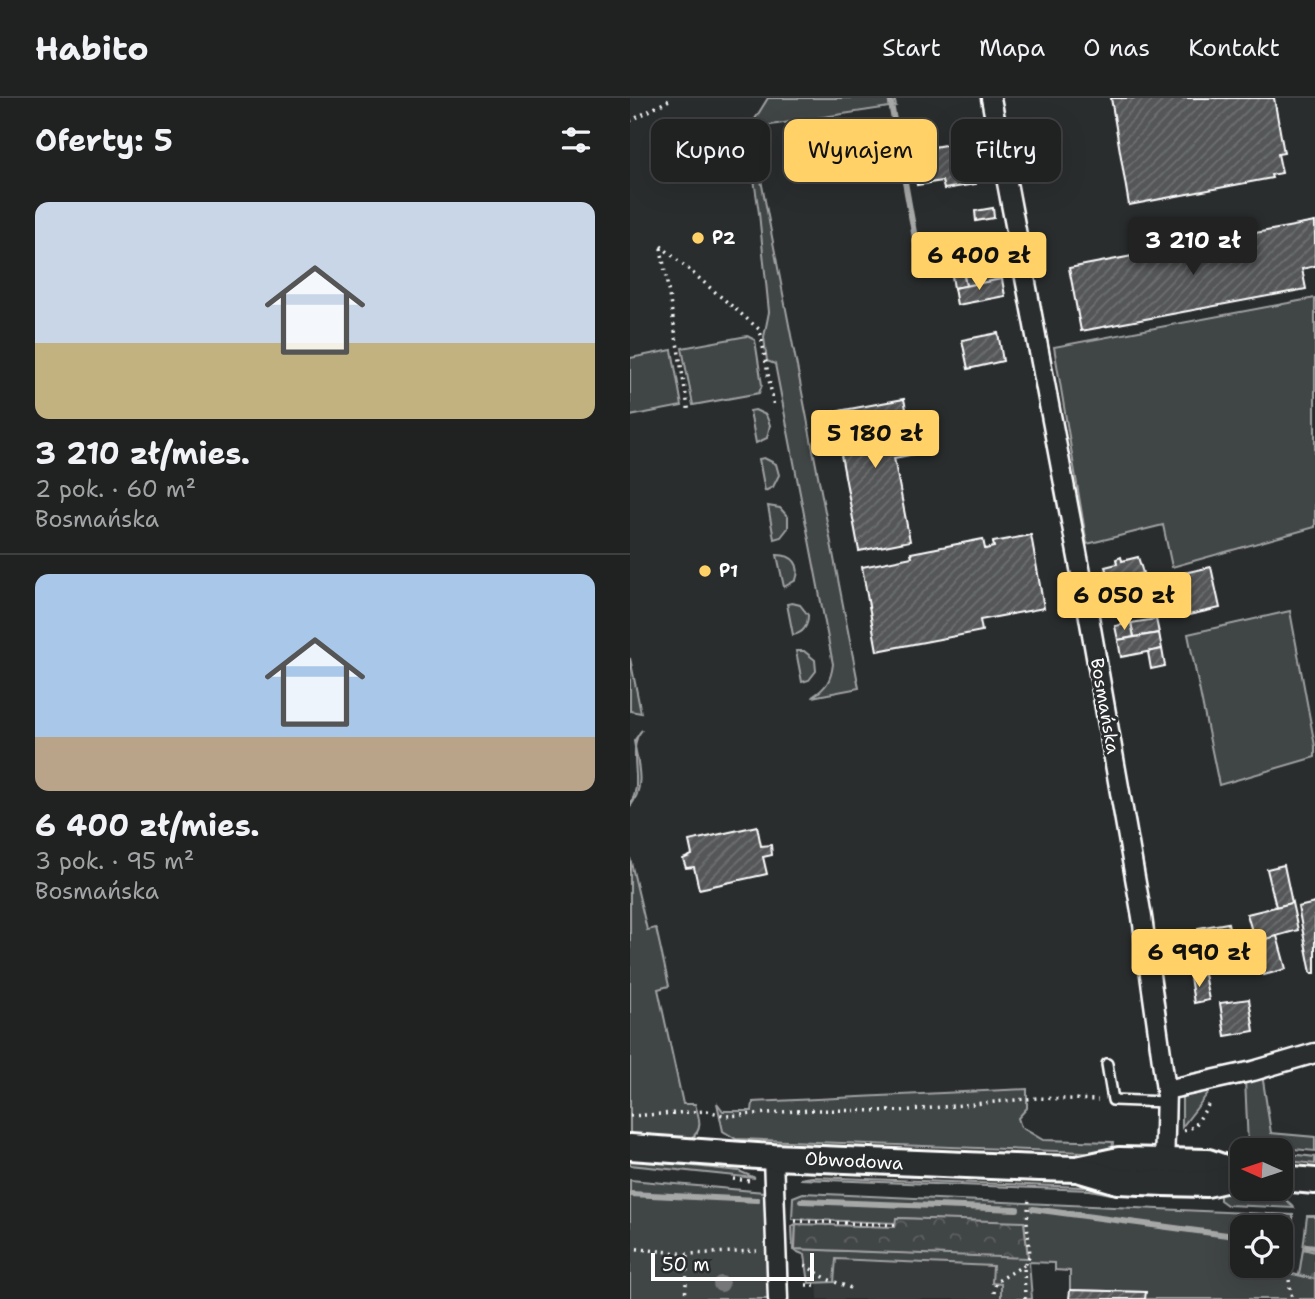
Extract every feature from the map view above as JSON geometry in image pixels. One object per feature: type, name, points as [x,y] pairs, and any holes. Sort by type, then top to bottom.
[{"type":"main road","name":"Obwodowa","points":[[630,1147],[773,1157],[1077,1169],[1119,1160],[1164,1172],[1208,1162],[1230,1170]]},
{"type":"main road","points":[[1293,1179],[1315,1181]]},
{"type":"street","name":"Bosmańska","points":[[993,101],[1142,917],[1166,1096],[1164,1172]]},
{"type":"street","points":[[1166,1096],[1315,1053]]},
{"type":"street","points":[[773,1157],[778,1299]]},
{"type":"lane","points":[[1107,1064],[1113,1100],[1166,1096]]},
{"type":"path","points":[[630,121],[673,98]]},
{"type":"path","points":[[689,414],[660,246],[760,330],[774,407]]},
{"type":"path","points":[[1179,1131],[1187,1131],[1195,1126],[1225,1078]]},
{"type":"path","points":[[630,1116],[707,1111],[727,1116],[811,1110],[900,1111],[1037,1098],[1113,1100]]},
{"type":"path","points":[[994,1293],[996,1282],[1024,1265],[1030,1255],[1027,1222],[1029,1198]]},
{"type":"path","points":[[789,1221],[898,1227]]},
{"type":"path","points":[[630,1248],[688,1254],[776,1251]]},
{"type":"path","points":[[685,1299],[688,1254]]},
{"type":"path","points":[[805,1265],[827,1279],[851,1288]]},
{"type":"path","points":[[1024,1265],[1025,1299]]},
{"type":"path","points":[[1289,1278],[1292,1299]]},
{"type":"path","points":[[806,1285],[818,1284]]},
{"type":"shaded area","points":[[816,1254],[1028,1262],[1032,1299],[818,1299]]},
{"type":"green space","points":[[768,98],[894,98],[896,106],[810,119],[784,119],[784,123],[770,125],[770,119],[755,119]]},
{"type":"green space","points":[[754,182],[761,182],[859,688],[812,697],[827,684],[833,664],[775,364],[767,361],[764,337],[769,312]]},
{"type":"green space","points":[[1315,298],[1315,527],[1172,567],[1163,525],[1087,544],[1054,347]]},
{"type":"green space","points":[[747,336],[755,340],[762,385],[759,393],[693,405],[682,348]]},
{"type":"green space","points":[[672,350],[682,406],[630,416],[630,358]]},
{"type":"green space","points":[[755,410],[766,415],[770,425],[767,438],[756,443],[750,411]]},
{"type":"green space","points":[[764,458],[776,464],[779,475],[773,487],[765,491],[759,459]]},
{"type":"green space","points":[[768,506],[780,508],[788,517],[788,528],[781,537],[774,539]]},
{"type":"green space","points":[[777,555],[792,559],[797,565],[796,580],[784,587]]},
{"type":"green space","points":[[787,604],[800,605],[808,615],[805,628],[793,635]]},
{"type":"green space","points":[[1290,611],[1315,757],[1219,785],[1188,634]]},
{"type":"green space","points":[[796,651],[804,651],[815,660],[816,671],[809,680],[802,682]]},
{"type":"green space","points":[[630,658],[641,713],[630,711]]},
{"type":"green space","points":[[635,747],[639,783],[630,807],[636,788]]},
{"type":"green space","points":[[630,858],[647,930],[656,928],[669,986],[658,989],[683,1104],[695,1104],[699,1118],[698,1131],[691,1138],[630,1135]]},
{"type":"green space","points":[[1262,1074],[1271,1133],[1315,1137],[1315,1151],[1293,1149],[1293,1138],[1248,1138],[1245,1079]]},
{"type":"green space","points":[[1212,1088],[1182,1127],[1182,1095]]},
{"type":"green space","points":[[1027,1089],[1027,1108],[1018,1118],[1021,1127],[1043,1140],[1113,1142],[1112,1153],[736,1139],[723,1131],[717,1103],[723,1111],[752,1111],[753,1102]]},
{"type":"green space","points":[[1293,1154],[1315,1157],[1315,1164],[1293,1161]]},
{"type":"green space","points":[[630,1159],[739,1171],[755,1178],[630,1165]]},
{"type":"green space","points":[[812,1177],[1111,1188],[1111,1194],[1090,1190],[800,1179]]},
{"type":"green space","points":[[630,1180],[764,1192],[769,1299],[630,1299]]},
{"type":"green space","points":[[1220,1191],[1230,1191],[1230,1201],[1286,1201],[1294,1208],[1227,1205],[1220,1200]]},
{"type":"green space","points":[[803,1193],[1293,1215],[1230,1215],[1230,1278],[1293,1278],[1293,1274],[1315,1279],[1315,1299],[1145,1299],[1145,1292],[1070,1290],[1070,1271],[1055,1270],[1055,1263],[1029,1262],[1032,1299],[1001,1299],[1001,1284],[992,1283],[993,1266],[836,1259],[834,1282],[809,1283],[805,1255],[793,1250],[792,1226],[796,1224],[795,1249],[1028,1257],[1024,1223],[896,1218],[896,1223],[792,1219],[793,1197]]},
{"type":"green space","points":[[1307,1216],[1315,1216],[1315,1252],[1303,1249]]},
{"type":"green space","points":[[896,1218],[1024,1222],[1028,1258],[795,1249],[796,1224],[895,1227]]},
{"type":"green space","points":[[1303,1249],[1315,1252],[1315,1279],[1299,1275]]},
{"type":"building","points":[[1111,98],[1274,98],[1284,153],[1278,154],[1282,173],[1271,175],[1272,178],[1129,205]]},
{"type":"building","points":[[951,144],[951,182],[976,184],[944,189],[942,181],[937,182],[937,146]]},
{"type":"building","points":[[993,208],[994,218],[976,221],[975,211]]},
{"type":"building","points":[[1315,222],[1315,266],[1302,269],[1306,289],[1081,331],[1069,268],[1143,254],[1144,259],[1154,257],[1153,252],[1213,241],[1214,246],[1223,244],[1222,239]]},
{"type":"building","points":[[997,255],[1002,279],[966,286],[962,267],[965,267],[964,262]]},
{"type":"building","points":[[962,267],[966,286],[954,288],[951,270]]},
{"type":"building","points":[[1002,279],[1005,296],[957,305],[954,288]]},
{"type":"building","points":[[998,333],[1003,361],[968,369],[962,340]]},
{"type":"building","points":[[904,399],[915,454],[894,458],[910,541],[859,551],[833,412]]},
{"type":"building","points":[[1031,535],[1044,608],[980,620],[982,631],[877,651],[862,567],[912,557],[911,553],[983,539],[985,549],[994,547],[993,542]]},
{"type":"building","points":[[1121,557],[1122,561],[1138,557],[1143,573],[1110,582],[1105,567],[1117,564],[1116,559]]},
{"type":"building","points":[[1211,567],[1220,608],[1184,616],[1175,575]]},
{"type":"building","points":[[1150,577],[1153,590],[1134,596],[1130,583]]},
{"type":"building","points":[[1130,583],[1134,596],[1112,602],[1108,589]]},
{"type":"building","points":[[1156,619],[1159,633],[1134,637],[1131,623]]},
{"type":"building","points":[[1131,623],[1134,637],[1118,640],[1115,626]]},
{"type":"building","points":[[1159,633],[1162,649],[1121,657],[1118,640]]},
{"type":"building","points":[[1162,649],[1165,666],[1151,669],[1148,652]]},
{"type":"building","points":[[757,826],[761,846],[771,845],[772,855],[763,857],[767,874],[699,889],[694,867],[686,868],[683,859],[692,855],[689,841]]},
{"type":"building","points":[[1284,865],[1292,903],[1276,907],[1267,869]]},
{"type":"building","points":[[1292,903],[1298,930],[1255,942],[1247,914]]},
{"type":"building","points":[[1315,903],[1315,973],[1311,973],[1298,907]]},
{"type":"building","points":[[1228,923],[1232,943],[1202,949],[1198,928]]},
{"type":"building","points":[[1277,936],[1286,969],[1264,975],[1255,942]]},
{"type":"building","points":[[1204,974],[1209,1000],[1194,1003],[1190,977]]},
{"type":"building","points":[[1249,999],[1254,1031],[1225,1036],[1220,1003]]},
{"type":"building","points":[[1070,1290],[1146,1292],[1145,1299],[1069,1299]]},
{"type":"waterway","points":[[890,98],[920,266]]},
{"type":"waterway","points":[[630,1194],[757,1200]]},
{"type":"waterway","points":[[801,1201],[1017,1209]]},
{"type":"waterway","points":[[1033,1209],[1230,1235]]},
{"type":"waterway","points":[[1307,1246],[1315,1247]]},
{"type":"place","name":"P2","points":[[698,238]]},
{"type":"place","name":"P1","points":[[705,571]]}]
